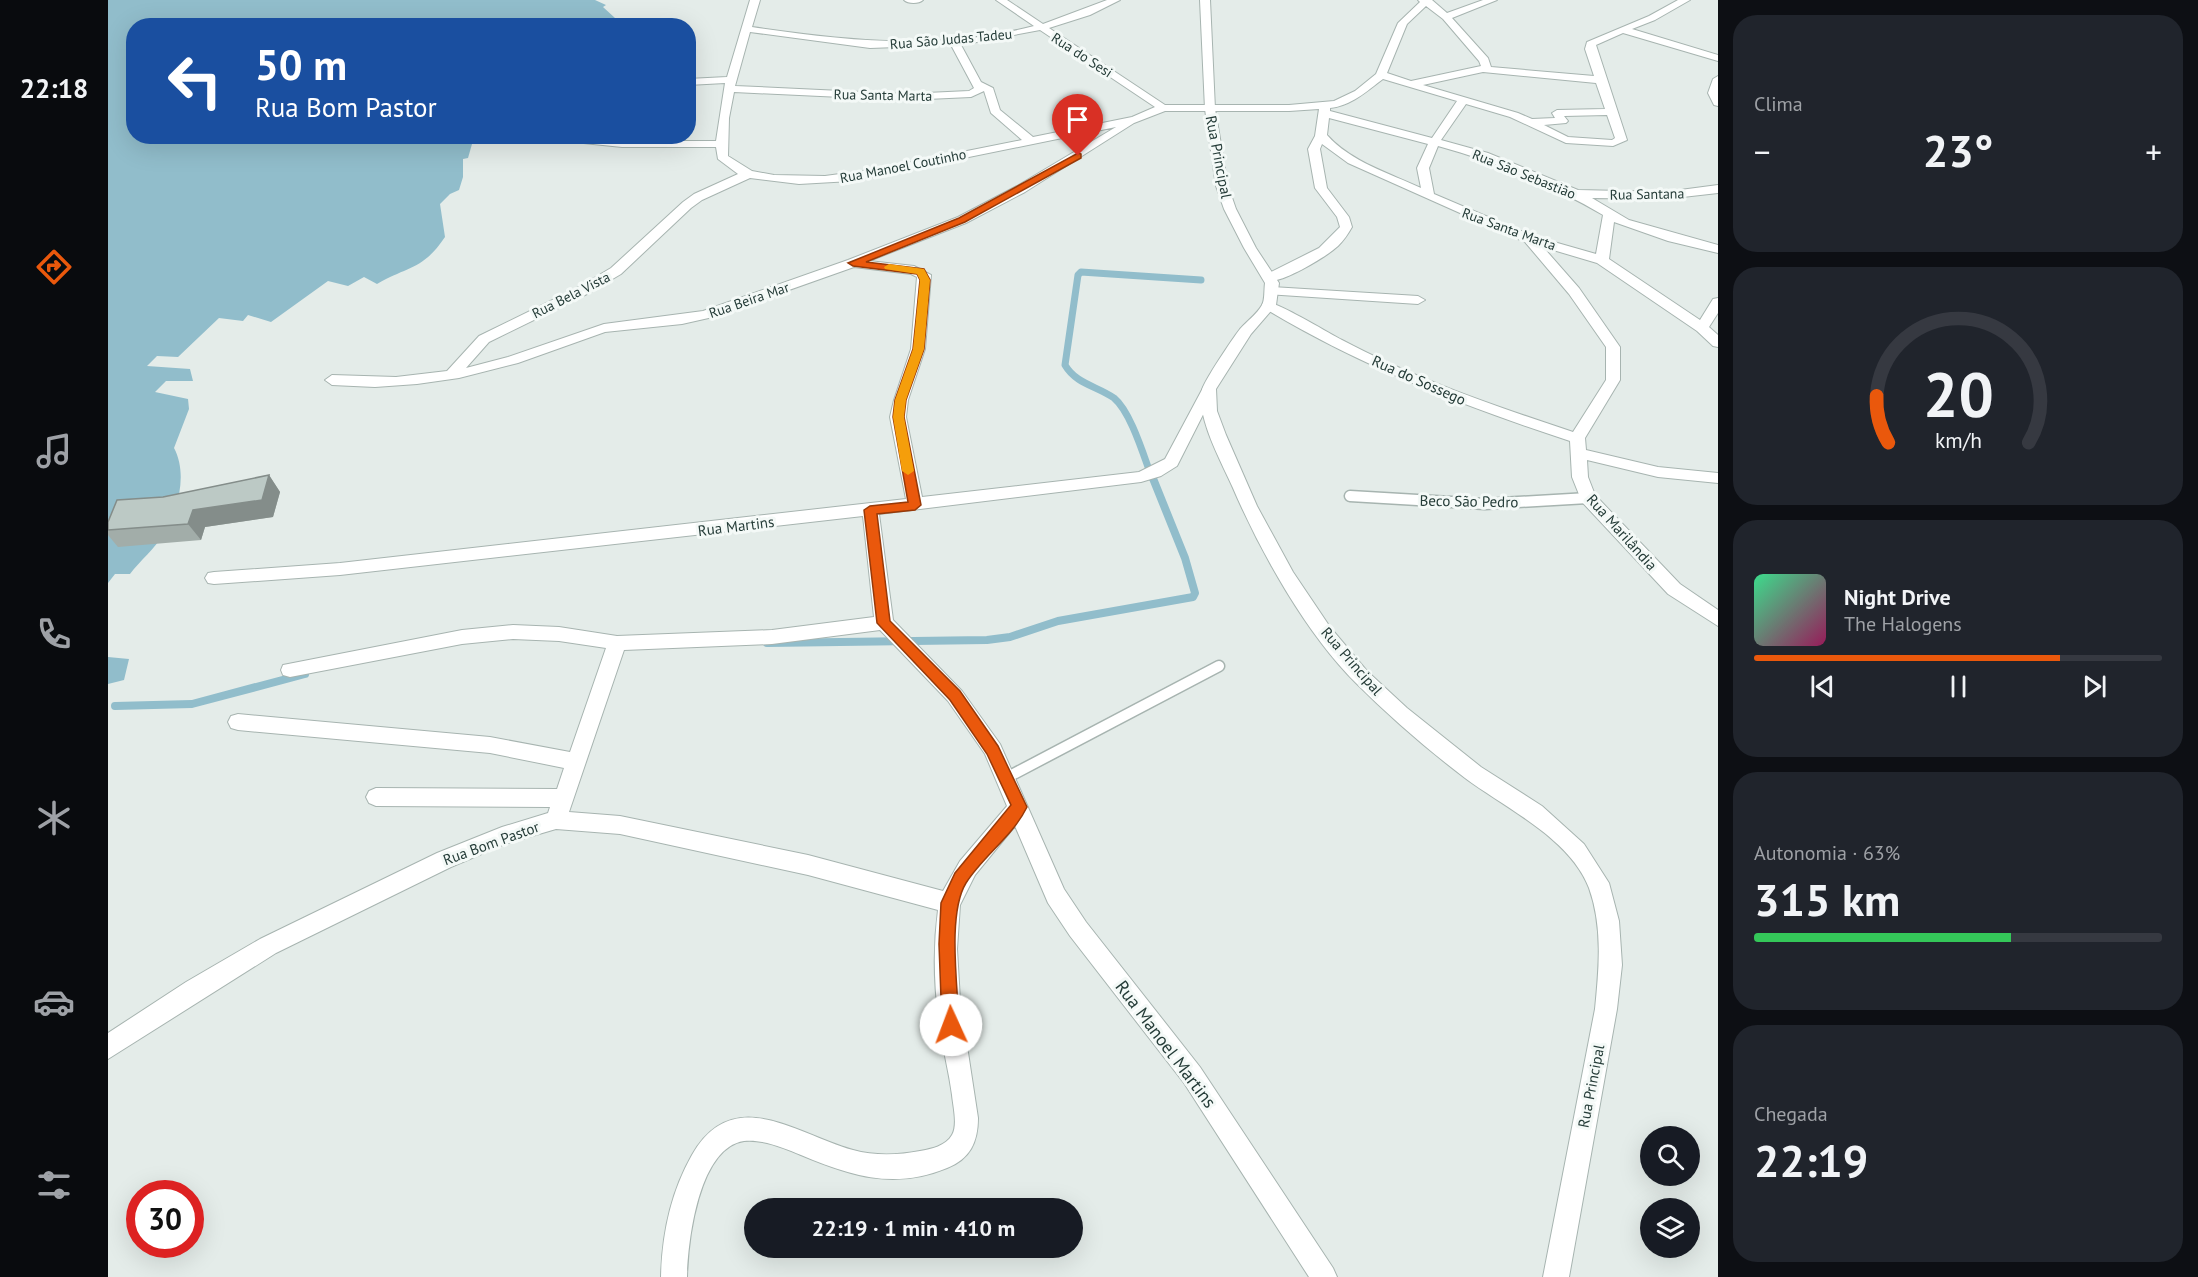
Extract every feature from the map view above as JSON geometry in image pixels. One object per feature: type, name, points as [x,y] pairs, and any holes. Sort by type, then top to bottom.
[{"type":"street","points":[[622,144],[721,144],[732,85],[756,0]]},
{"type":"street","points":[[909,0],[918,0]]},
{"type":"street","name":"Rua do Sesi","points":[[1001,0],[1163,108]]},
{"type":"street","name":"Rua São Judas Tadeu","points":[[747,29],[868,45],[954,41],[1017,33],[1075,17],[1115,0]]},
{"type":"street","name":"Rua Principal","points":[[1205,0],[1210,109],[1222,186],[1230,209],[1270,291]]},
{"type":"street","points":[[1209,388],[1270,291],[1303,263],[1336,240],[1343,234],[1346,227],[1343,217],[1321,188],[1314,149],[1321,136],[1325,110],[1359,93],[1381,75],[1403,24],[1425,0],[1446,16],[1484,60],[1486,67],[1483,69]]},
{"type":"street","points":[[1446,16],[1492,0]]},
{"type":"street","points":[[1381,75],[1514,115],[1566,140],[1613,143],[1621,140],[1591,44],[1685,0]]},
{"type":"street","points":[[1624,30],[1718,58]]},
{"type":"street","points":[[954,41],[978,84],[988,88],[995,111],[1030,141]]},
{"type":"street","points":[[1411,84],[1483,69],[1601,80]]},
{"type":"street","points":[[1718,79],[1713,93],[1718,104]]},
{"type":"street","points":[[696,83],[732,85]]},
{"type":"street","name":"Rua Santa Marta","points":[[732,85],[905,97],[971,94],[980,89],[978,84]]},
{"type":"street","points":[[1428,196],[1423,168],[1436,141],[1463,100]]},
{"type":"street","name":"Rua Manoel Coutinho","points":[[721,144],[722,157],[735,168],[748,174],[786,179],[834,179],[1136,120],[1163,108],[1325,110]]},
{"type":"street","name":"Rua São Sebastião","points":[[1325,110],[1484,155],[1576,194],[1625,223],[1718,249]]},
{"type":"street","points":[[1528,123],[1562,121],[1557,113],[1612,112]]},
{"type":"street","name":"Rua Beira Mar","points":[[332,380],[368,384],[414,381],[501,364],[602,329],[685,321],[853,263],[962,220],[1040,178],[1136,120]]},
{"type":"street","name":"Rua Santa Marta","points":[[1321,136],[1332,148],[1352,161],[1428,196],[1529,239],[1602,260],[1702,328],[1718,343]]},
{"type":"street","name":"Rua Bela Vista","points":[[452,374],[484,339],[604,280],[698,197],[748,174]]},
{"type":"street","name":"Rua Santana","points":[[1576,194],[1664,196],[1718,189]]},
{"type":"street","points":[[1602,260],[1609,215]]},
{"type":"street","points":[[1529,239],[1574,291],[1613,348],[1613,380],[1577,446]]},
{"type":"street","points":[[853,263],[914,270],[924,275],[918,349],[901,400],[898,417],[915,505]]},
{"type":"street","points":[[1270,291],[1418,300]]},
{"type":"street","name":"Rua do Sossego","points":[[1270,291],[1305,328],[1484,408],[1577,446],[1658,472],[1718,478]]},
{"type":"street","points":[[1702,328],[1718,302]]},
{"type":"street","name":"Rua Principal","points":[[1209,388],[1210,411],[1218,435],[1249,506],[1286,576],[1324,632],[1360,676],[1400,714],[1474,773],[1535,812],[1577,851],[1598,884],[1608,921],[1611,965],[1606,1009],[1556,1277]]},
{"type":"street","name":"Rua Martins","points":[[214,578],[340,569],[1123,480],[1155,472],[1171,462],[1209,388]]},
{"type":"street","name":"Rua Marilândia","points":[[1577,446],[1580,477],[1588,498],[1674,589],[1718,620]]},
{"type":"street","points":[[674,1277],[674,1250],[688,1190],[704,1153],[719,1138],[732,1130],[750,1126],[856,1163],[900,1166],[936,1160],[958,1147],[966,1133],[951,1025],[947,944],[949,903],[960,878],[1019,807],[993,750],[955,696],[884,623],[870,510]]},
{"type":"street","points":[[290,670],[462,637],[513,632],[559,634],[617,643],[772,637],[884,623]]},
{"type":"street","points":[[556,820],[617,643]]},
{"type":"street","points":[[238,722],[490,745],[576,762]]},
{"type":"street","points":[[376,797],[563,798]]},
{"type":"street","name":"Rua Manoel Martins","points":[[1019,807],[1056,896],[1078,929],[1192,1075],[1324,1277]]},
{"type":"street","name":"Rua Bom Pastor","points":[[108,1047],[194,990],[268,946],[444,860],[502,836],[556,820],[620,825],[797,862],[949,903]]},
{"type":"lane","name":"Beco São Pedro","points":[[1350,496],[1485,504],[1588,498]]},
{"type":"lane","points":[[1006,778],[1218,666]]},
{"type":"water","points":[[108,0],[595,0],[606,5],[603,7],[615,18],[126,18],[126,144],[472,144],[468,158],[463,159],[463,177],[459,190],[450,194],[440,204],[445,237],[422,262],[377,284],[364,277],[348,286],[328,281],[271,322],[248,315],[243,321],[219,318],[178,357],[157,356],[147,366],[190,369],[193,381],[166,381],[155,392],[188,399],[189,409],[174,448],[180,469],[180,492],[164,534],[130,574],[115,574],[108,583]]},
{"type":"water","points":[[108,657],[129,659],[124,680],[108,684]]},
{"type":"building","points":[[269,475],[262,500],[193,510],[188,524],[108,530],[108,522],[117,500],[163,497]]},
{"type":"waterway","points":[[1152,478],[1136,435],[1120,405],[1114,398],[1075,376],[1065,365],[1078,275],[1081,272],[1201,280]]},
{"type":"waterway","points":[[767,643],[987,640],[1010,637],[1058,621],[1193,597],[1195,593],[1185,558],[1152,476]]},
{"type":"waterway","points":[[115,706],[192,704],[305,674]]},
{"type":"slow traffic","points":[[889,267],[921,271],[925,280],[918,349],[901,400],[898,417],[908,471]]},
{"type":"route","points":[[951,1025],[947,944],[949,903],[960,878],[1019,807],[993,750],[955,696],[884,623],[870,510],[915,505],[898,417],[901,400],[918,349],[925,280],[921,271],[853,263],[962,220],[1078,156]]}]
